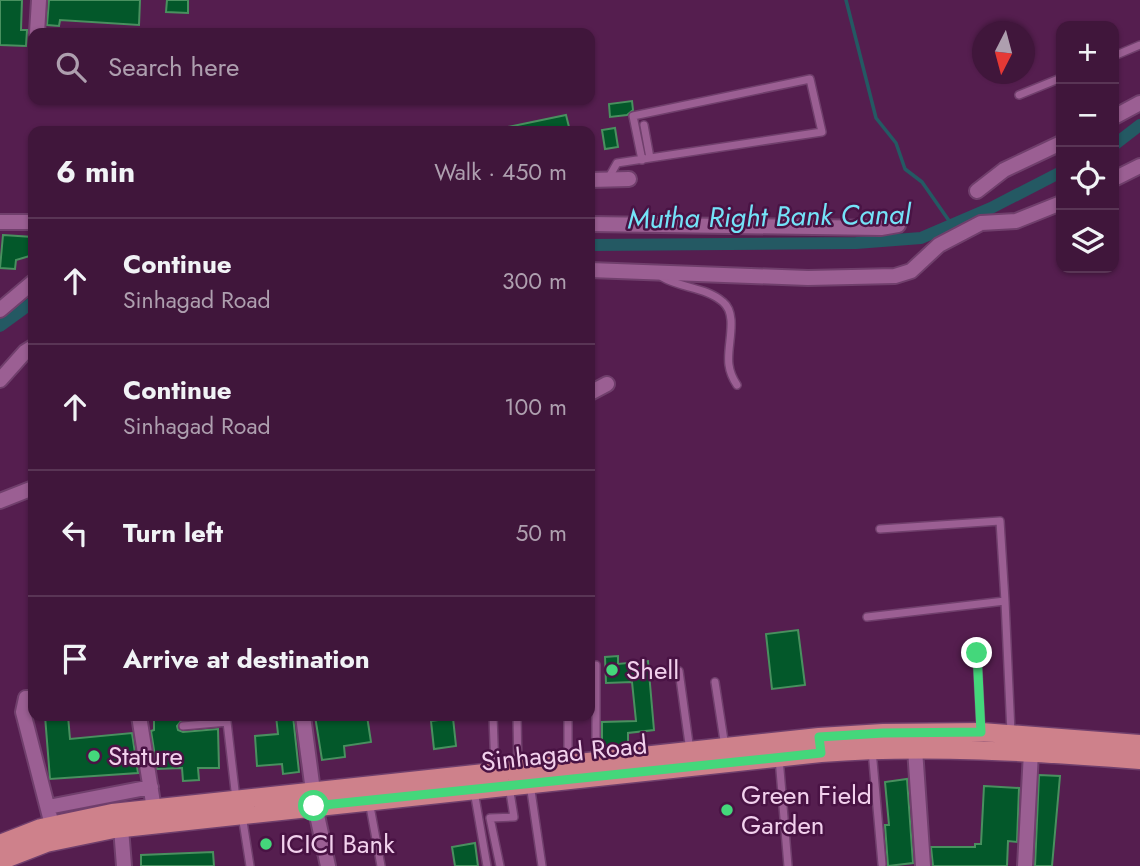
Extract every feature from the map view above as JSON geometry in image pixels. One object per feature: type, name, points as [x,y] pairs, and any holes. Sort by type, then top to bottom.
[{"type":"main road","name":"Sinhagad Road","points":[[0,861],[46,843],[239,807],[512,776],[778,757],[820,745],[883,733],[1011,734],[1133,751]]},
{"type":"main road","name":"Sinhagad Road","points":[[314,799],[368,800],[474,789],[512,776],[568,764],[725,747],[820,745],[872,749],[1133,751]]},
{"type":"main road","name":"Sinhagad Road","points":[[0,844],[52,825],[112,813],[239,807]]},
{"type":"street","points":[[37,28],[39,0]]},
{"type":"street","points":[[1119,114],[1140,103]]},
{"type":"street","points":[[977,191],[1004,170],[1056,145]]},
{"type":"street","points":[[1119,176],[1140,166]]},
{"type":"street","points":[[595,180],[628,179]]},
{"type":"street","points":[[595,270],[808,278],[895,276],[911,271],[939,245],[981,223],[1016,221],[1056,205]]},
{"type":"street","points":[[0,222],[28,222]]},
{"type":"street","points":[[595,223],[881,228],[898,225]]},
{"type":"street","points":[[0,310],[28,286]]},
{"type":"street","points":[[0,380],[28,350]]},
{"type":"street","points":[[595,390],[607,384]]},
{"type":"street","points":[[0,501],[28,490]]},
{"type":"street","points":[[28,698],[23,712],[52,825]]},
{"type":"street","points":[[140,721],[154,809]]},
{"type":"street","points":[[304,721],[314,799],[328,866]]},
{"type":"street","points":[[915,749],[923,866]]},
{"type":"street","points":[[1025,866],[1031,752]]},
{"type":"street","points":[[48,807],[151,787]]},
{"type":"street","points":[[121,828],[124,866]]},
{"type":"lane","points":[[1119,54],[1140,45]]},
{"type":"lane","points":[[608,179],[617,163],[646,159],[822,132],[810,79],[633,116],[646,159]]},
{"type":"lane","points":[[1019,95],[1056,80]]},
{"type":"lane","points":[[644,125],[646,159]]},
{"type":"lane","points":[[655,271],[667,279],[711,295],[728,308],[728,362],[737,385]]},
{"type":"lane","points":[[880,529],[1000,521],[1011,734]]},
{"type":"lane","points":[[867,617],[1005,601]]},
{"type":"lane","points":[[977,653],[981,732]]},
{"type":"lane","points":[[596,665],[596,761]]},
{"type":"lane","points":[[679,671],[690,751]]},
{"type":"lane","points":[[715,682],[725,747]]},
{"type":"lane","points":[[495,721],[542,866]]},
{"type":"lane","points":[[500,866],[490,818],[514,817],[512,776],[517,721]]},
{"type":"lane","points":[[568,721],[568,764]]},
{"type":"lane","points":[[183,726],[227,722],[250,866]]},
{"type":"lane","points":[[872,749],[882,864]]},
{"type":"lane","points":[[778,757],[788,866]]},
{"type":"lane","points":[[474,789],[486,866]]},
{"type":"lane","points":[[368,800],[381,866]]},
{"type":"building","points":[[0,0],[22,0],[21,30],[27,30],[26,46],[0,45]]},
{"type":"building","points":[[49,0],[140,0],[139,25],[60,20],[59,26],[47,25]]},
{"type":"building","points":[[167,0],[188,0],[188,13],[166,12]]},
{"type":"building","points":[[632,101],[633,110],[627,115],[610,117],[609,104]]},
{"type":"building","points":[[566,115],[569,126],[513,126]]},
{"type":"building","points":[[615,128],[618,147],[605,149],[602,130]]},
{"type":"building","points":[[3,235],[28,237],[28,256],[16,260],[15,269],[0,268]]},
{"type":"building","points":[[798,630],[805,685],[772,689],[766,634]]},
{"type":"building","points":[[618,656],[618,664],[648,661],[654,730],[628,733],[628,746],[602,748],[602,722],[636,721],[632,682],[606,683],[605,657]]},
{"type":"building","name":"Stature","points":[[45,721],[68,721],[70,739],[132,733],[138,773],[50,779]]},
{"type":"building","points":[[154,721],[181,721],[177,726],[178,730],[183,732],[218,729],[219,768],[198,768],[199,780],[183,781],[182,768],[157,769],[151,731],[154,730]]},
{"type":"building","points":[[277,721],[294,721],[299,772],[283,774],[282,764],[257,766],[255,736],[278,734]]},
{"type":"building","points":[[316,721],[368,721],[371,742],[344,746],[345,757],[322,760]]},
{"type":"building","points":[[431,721],[453,721],[456,746],[434,749]]},
{"type":"building","points":[[1039,775],[1060,776],[1052,866],[1035,866]]},
{"type":"building","points":[[907,779],[913,863],[888,866],[885,825],[889,825],[885,782]]},
{"type":"building","points":[[984,786],[1019,788],[1017,842],[1008,841],[1007,866],[933,866],[931,847],[975,847],[975,844],[981,844]]},
{"type":"building","points":[[475,843],[478,866],[455,866],[452,847]]},
{"type":"building","points":[[213,852],[214,866],[141,866],[141,855]]},
{"type":"waterway","points":[[846,0],[876,118],[896,143],[905,169],[922,182],[952,225]]},
{"type":"waterway","name":"Mutha Right Bank Canal","points":[[1119,141],[1140,125]]},
{"type":"waterway","name":"Mutha Right Bank Canal","points":[[595,245],[856,243],[921,238],[991,208],[1056,175]]},
{"type":"waterway","name":"Mutha Right Bank Canal","points":[[0,326],[28,306]]},
{"type":"place","name":"Shell","points":[[612,670]]},
{"type":"place","name":"Stature","points":[[94,756]]},
{"type":"place","name":"Green Field Garden","points":[[727,810]]},
{"type":"place","name":"ICICI Bank","points":[[266,844]]},
{"type":"route","points":[[314,806],[821,753],[819,737],[981,732],[977,653]]}]
